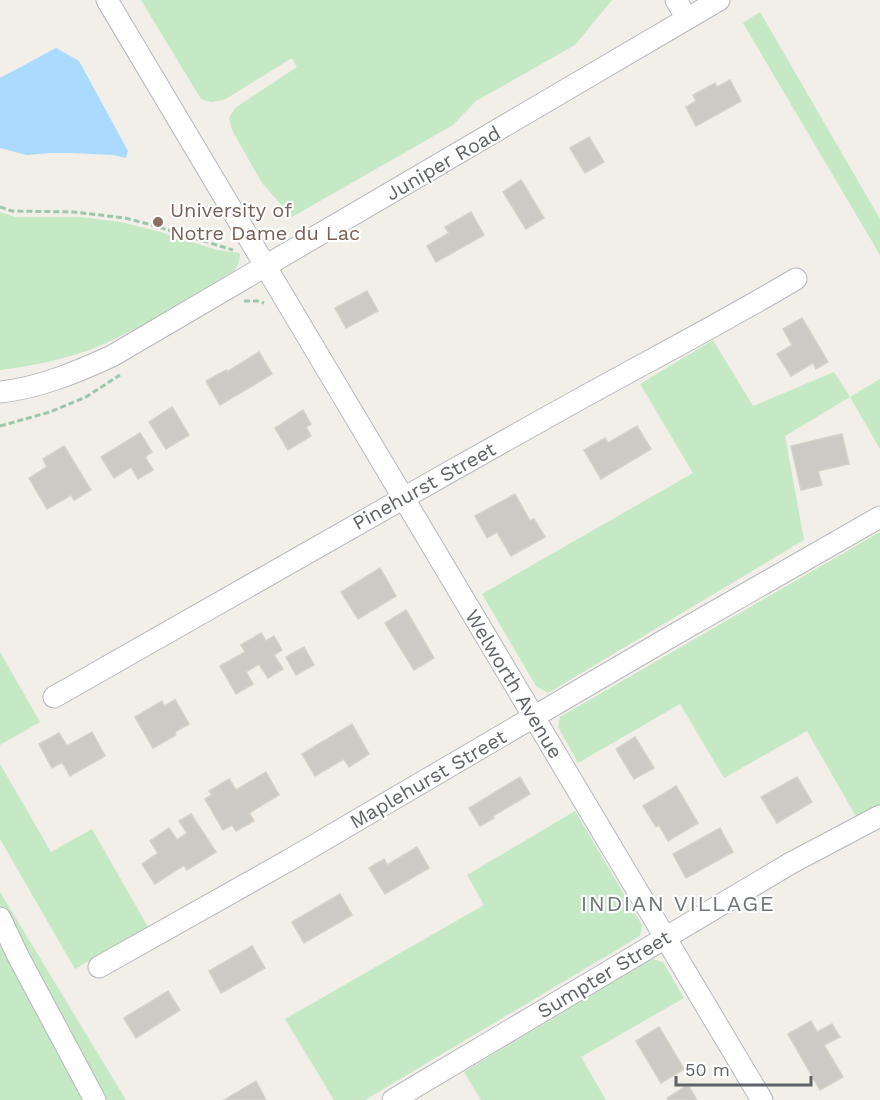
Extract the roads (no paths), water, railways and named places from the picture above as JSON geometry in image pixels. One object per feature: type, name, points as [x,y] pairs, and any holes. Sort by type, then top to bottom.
[{"type":"street","name":"Welworth Avenue","points":[[107,0],[762,1100]]},
{"type":"street","points":[[676,0],[687,19]]},
{"type":"street","name":"Juniper Road","points":[[0,392],[13,391],[74,373],[112,356],[719,0]]},
{"type":"street","name":"Pinehurst Street","points":[[54,697],[610,382],[742,311],[795,279]]},
{"type":"street","name":"Maplehurst Street","points":[[99,967],[291,859],[880,517]]},
{"type":"street","name":"Sumpter Street","points":[[393,1100],[791,863],[880,816]]},
{"type":"street","points":[[0,918],[95,1100]]},
{"type":"water","points":[[56,48],[79,61],[128,151],[126,158],[113,155],[70,153],[27,155],[0,148],[0,78]]},
{"type":"place","name":"University of Notre Dame du Lac","points":[[158,222]]},
{"type":"district","name":"INDIAN VILLAGE","points":[[678,903]]}]
